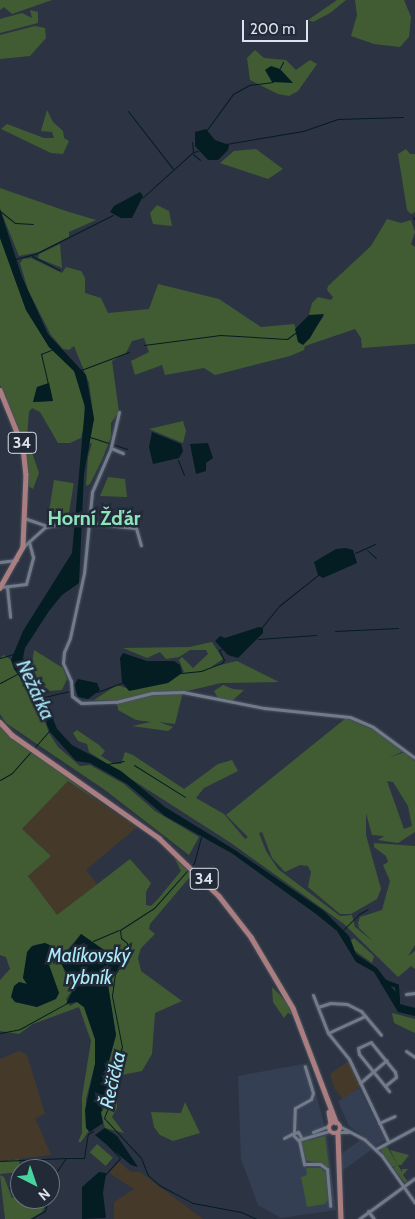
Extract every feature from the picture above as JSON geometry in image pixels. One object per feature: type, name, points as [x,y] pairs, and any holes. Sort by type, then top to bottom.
[{"type":"main road","name":"34","points":[[0,390],[25,456],[22,547],[18,560],[0,587]]},
{"type":"main road","name":"34","points":[[0,722],[12,735],[144,826],[207,882],[242,924],[273,970],[293,1008],[320,1077],[338,1166]]},
{"type":"main road","points":[[331,1127],[339,1131]]},
{"type":"main road","points":[[331,1127],[339,1131]]},
{"type":"main road","name":"34","points":[[339,1131],[338,1166],[341,1219]]},
{"type":"street","points":[[119,412],[111,448],[92,492],[85,524],[84,573],[62,663],[76,700],[81,703],[116,702],[154,693],[183,692],[264,708],[344,716],[373,727],[415,758]]},
{"type":"street","points":[[111,448],[123,453]]},
{"type":"street","points":[[24,518],[48,526],[61,527],[74,522],[136,528],[140,545]]},
{"type":"street","points":[[39,522],[41,529]]},
{"type":"street","points":[[22,547],[41,529],[48,526]]},
{"type":"street","points":[[0,587],[26,584],[33,557],[29,541]]},
{"type":"street","points":[[0,562],[18,560]]},
{"type":"street","points":[[7,587],[10,617]]},
{"type":"street","points":[[406,994],[415,993]]},
{"type":"street","points":[[312,998],[318,1007],[328,1033],[349,1059],[388,1141]]},
{"type":"street","points":[[318,1007],[330,1003],[347,1004],[365,1016],[381,1035]]},
{"type":"street","points":[[328,1033],[365,1016]]},
{"type":"street","points":[[385,1086],[396,1074],[369,1042],[356,1051],[389,1091]]},
{"type":"street","points":[[406,1052],[415,1057]]},
{"type":"street","points":[[360,1084],[386,1060]]},
{"type":"street","points":[[305,1066],[313,1093],[311,1099],[294,1108],[294,1123],[299,1150],[304,1164],[320,1164],[327,1169],[330,1206]]},
{"type":"street","points":[[379,1124],[394,1116]]},
{"type":"street","points":[[297,1136],[331,1127]]},
{"type":"street","points":[[376,1149],[415,1128]]},
{"type":"street","points":[[339,1131],[351,1132],[376,1149],[415,1204]]},
{"type":"street","points":[[359,1219],[415,1178]]},
{"type":"street","points":[[368,1211],[374,1219]]},
{"type":"shaded area","points":[[68,781],[137,827],[86,870],[97,884],[57,916],[28,876],[51,856],[22,829]]},
{"type":"shaded area","points":[[19,1051],[27,1055],[45,1114],[35,1118],[51,1155],[0,1161],[0,1059]]},
{"type":"shaded area","points":[[349,1061],[360,1087],[343,1099],[335,1089],[330,1074]]},
{"type":"shaded area","points":[[308,1063],[327,1136],[336,1210],[281,1218],[258,1205],[241,1159],[238,1076]]},
{"type":"shaded area","points":[[359,1088],[385,1140],[342,1171],[341,1154],[359,1141],[362,1135],[349,1126],[338,1101]]},
{"type":"shaded area","points":[[119,1162],[131,1172],[140,1172],[203,1219],[114,1219],[114,1202],[134,1189],[109,1173]]},
{"type":"green space","points":[[0,0],[52,0],[12,14],[4,7],[0,10]]},
{"type":"green space","points":[[337,0],[346,0],[330,13],[313,22],[308,20]]},
{"type":"green space","points":[[355,0],[404,0],[411,17],[409,37],[400,47],[374,44],[351,36],[357,15]]},
{"type":"green space","points":[[30,10],[38,12],[38,23],[0,33],[0,19],[22,13],[32,18]]},
{"type":"green space","points":[[35,26],[45,28],[46,38],[30,56],[0,59],[0,35]]},
{"type":"green space","points":[[255,50],[264,58],[286,60],[296,70],[310,60],[317,64],[298,91],[289,96],[278,94],[250,80],[247,58]]},
{"type":"green space","points":[[47,110],[53,122],[63,131],[64,138],[69,141],[63,154],[51,153],[1,129],[7,124],[44,138],[54,138],[52,132],[41,131]]},
{"type":"green space","points":[[256,149],[283,169],[268,179],[220,163],[234,151]]},
{"type":"green space","points":[[406,149],[410,154],[415,154],[415,212],[411,214],[407,210],[398,154]]},
{"type":"green space","points":[[0,188],[96,220],[69,232],[69,237],[39,252],[19,256],[0,209]]},
{"type":"green space","points":[[157,205],[169,211],[172,226],[153,224],[150,213]]},
{"type":"green space","points":[[387,219],[401,223],[411,220],[415,232],[411,244],[415,247],[415,344],[362,348],[361,338],[355,329],[305,346],[304,350],[290,356],[215,375],[204,368],[165,375],[162,365],[135,375],[131,361],[149,352],[144,338],[132,341],[126,353],[112,361],[119,412],[111,423],[111,437],[102,460],[90,484],[86,486],[88,457],[92,443],[88,444],[94,419],[89,383],[74,346],[69,350],[63,349],[51,335],[28,290],[20,263],[23,259],[31,258],[62,273],[66,267],[81,271],[85,278],[85,293],[101,298],[108,313],[149,309],[158,284],[219,299],[261,327],[294,324],[303,345],[324,316],[309,315],[312,303],[318,297],[331,300],[333,297],[327,290],[328,286],[371,246]]},
{"type":"green space","points":[[0,238],[26,310],[49,347],[74,371],[84,394],[85,421],[81,438],[70,443],[58,443],[40,412],[32,408],[29,412],[27,438],[39,473],[33,489],[28,486],[25,447],[0,385]],"holes":[[[49,383],[53,401],[33,402],[37,387]]]},
{"type":"green space","points":[[60,244],[62,268],[38,258],[39,254]]},
{"type":"green space","points":[[183,421],[186,431],[183,443],[149,429]]},
{"type":"green space","points":[[108,477],[125,479],[127,497],[100,496]]},
{"type":"green space","points":[[54,480],[74,483],[69,515],[49,512]]},
{"type":"green space","points":[[212,642],[223,659],[211,667],[237,661],[279,682],[221,683],[183,692],[175,724],[159,722],[173,727],[168,731],[132,726],[151,722],[136,720],[118,710],[117,701],[94,700],[117,685],[132,690],[169,681],[184,672],[179,660],[182,657],[193,668],[208,654],[206,650],[190,650],[179,657],[166,659],[160,652],[147,658],[123,648],[189,647]]},
{"type":"green space","points":[[34,650],[63,668],[67,679],[62,690],[50,691],[38,681],[32,664]]},
{"type":"green space","points":[[4,655],[11,660],[39,705],[49,733],[58,747],[80,766],[90,765],[124,784],[155,811],[199,837],[189,855],[105,790],[6,723],[0,714],[0,658]]},
{"type":"green space","points":[[223,685],[233,689],[244,690],[232,701],[218,698],[214,691]]},
{"type":"green space","points":[[346,718],[374,730],[404,751],[388,758],[405,752],[415,761],[415,832],[398,843],[378,840],[384,836],[372,835],[366,813],[366,835],[381,889],[377,899],[351,914],[340,914],[308,887],[311,872],[308,866],[300,865],[285,872],[272,858],[262,832],[259,833],[266,851],[278,869],[340,916],[352,915],[355,927],[374,942],[359,928],[358,923],[360,917],[382,910],[390,881],[383,865],[388,862],[386,856],[374,847],[374,843],[415,846],[415,945],[408,956],[415,951],[415,969],[411,966],[398,977],[344,924],[231,843],[89,752],[87,744],[78,741],[73,733],[77,730],[99,745],[105,751],[101,756],[114,764],[121,764],[125,752],[133,755],[184,789],[218,764],[232,760],[238,771],[204,788],[196,798],[224,814],[245,839],[248,837],[226,815]],"holes":[[[387,781],[393,782],[408,806],[412,826],[386,836],[404,829]]]},
{"type":"green space","points":[[0,726],[99,802],[68,781],[22,829],[51,856],[28,876],[57,915],[130,859],[151,883],[146,892],[146,905],[151,906],[181,871],[174,857],[196,878],[189,878],[150,924],[149,929],[155,934],[141,948],[138,958],[141,971],[182,1001],[155,1013],[152,1054],[142,1071],[117,1076],[117,1108],[112,1117],[124,1133],[105,1128],[101,1113],[108,1090],[106,1072],[116,1035],[108,985],[121,961],[81,934],[61,957],[64,971],[75,986],[66,999],[70,1006],[77,1002],[84,1007],[95,1039],[95,1064],[86,1099],[88,1132],[81,1142],[78,1142],[82,1133],[82,1097],[91,1041],[79,1007],[33,1024],[19,1034],[0,1031],[0,980],[10,969],[6,957],[0,955]],"holes":[[[45,943],[54,947],[49,965],[59,993],[55,999],[37,1007],[15,1002],[19,982],[27,984],[23,978],[28,952],[35,945]]]},
{"type":"green space","points":[[354,938],[374,956],[372,963],[354,950],[351,940]]},
{"type":"green space","points":[[272,987],[285,1000],[293,1015],[288,1013],[284,1018],[273,1002]]},
{"type":"green space","points":[[392,1013],[415,1019],[415,1033],[394,1023]]},
{"type":"green space","points":[[185,1102],[200,1133],[173,1141],[160,1135],[154,1127],[151,1112],[181,1113]]},
{"type":"green space","points":[[325,1136],[329,1167],[305,1160],[301,1142]]},
{"type":"green space","points":[[97,1144],[113,1158],[106,1166],[90,1152]]},
{"type":"green space","points":[[386,1145],[402,1172],[402,1169],[408,1169],[403,1175],[408,1182],[405,1183],[393,1168],[396,1166],[392,1167],[381,1152],[381,1148]]},
{"type":"green space","points":[[390,1150],[409,1155],[402,1165],[398,1165]]},
{"type":"green space","points":[[10,1160],[10,1173],[0,1174],[0,1162]]},
{"type":"green space","points":[[306,1168],[321,1168],[326,1173],[328,1200],[325,1204],[307,1207],[301,1177],[307,1175]]},
{"type":"green space","points":[[0,1175],[4,1177],[10,1193],[10,1209],[43,1209],[42,1212],[30,1219],[5,1219]]},
{"type":"water","points":[[271,66],[280,69],[293,83],[272,82],[265,70]]},
{"type":"water","points":[[206,129],[215,140],[229,145],[228,150],[218,160],[208,160],[195,146],[195,132]]},
{"type":"water","points":[[140,192],[143,196],[132,218],[121,218],[110,212],[114,206]]},
{"type":"water","name":"Nežárka","points":[[0,209],[22,277],[48,334],[86,375],[94,419],[84,474],[79,583],[62,595],[49,611],[25,648],[23,658],[46,701],[57,729],[72,745],[121,771],[165,807],[235,850],[324,911],[349,936],[356,954],[377,968],[400,998],[400,1004],[415,1008],[415,1016],[398,1012],[374,972],[356,962],[337,931],[316,914],[233,854],[165,816],[127,784],[90,763],[76,761],[50,732],[39,705],[14,669],[11,660],[23,631],[72,553],[85,407],[74,371],[49,347],[26,310],[0,238]]},
{"type":"water","points":[[324,314],[310,338],[303,345],[298,342],[295,329],[309,315]]},
{"type":"water","points":[[49,383],[53,401],[33,402],[37,387]]},
{"type":"water","points":[[152,432],[181,444],[183,451],[179,458],[153,464],[149,447]]},
{"type":"water","points":[[208,443],[213,458],[206,463],[206,471],[196,474],[190,444]]},
{"type":"water","points":[[346,548],[353,550],[357,563],[323,578],[318,575],[314,562],[336,549]]},
{"type":"water","points":[[259,627],[263,628],[263,633],[238,658],[228,655],[215,641],[220,636],[225,638]]},
{"type":"water","points":[[123,653],[147,661],[174,661],[180,665],[182,673],[168,683],[129,691],[122,682],[120,658]]},
{"type":"water","points":[[78,679],[97,683],[100,690],[88,699],[78,697],[74,685]]},
{"type":"water","name":"Malíkovský rybník","points":[[81,934],[122,963],[108,985],[116,1035],[106,1072],[108,1090],[101,1113],[103,1123],[90,1132],[86,1128],[85,1110],[95,1064],[95,1039],[84,1007],[77,1002],[66,1004],[75,986],[60,962]]},
{"type":"water","points":[[45,943],[54,947],[49,965],[59,993],[56,999],[37,1007],[15,1002],[11,997],[14,986],[19,982],[27,984],[23,978],[27,952],[32,946]]},
{"type":"water","points":[[105,1128],[117,1136],[138,1167],[131,1165],[95,1135]]},
{"type":"water","points":[[99,1172],[106,1173],[103,1193],[106,1218],[82,1219],[82,1187]]},
{"type":"waterway","points":[[280,68],[283,62]]},
{"type":"waterway","points":[[206,131],[233,94],[249,85],[273,82]]},
{"type":"waterway","points":[[128,111],[173,169]]},
{"type":"waterway","points":[[226,144],[303,131],[337,119],[403,117]]},
{"type":"waterway","points":[[192,142],[193,151]]},
{"type":"waterway","points":[[142,198],[193,152],[198,151]]},
{"type":"waterway","points":[[193,154],[200,160]]},
{"type":"waterway","points":[[0,211],[15,223],[33,224]]},
{"type":"waterway","points":[[15,259],[35,254],[113,215]]},
{"type":"waterway","points":[[32,256],[60,270]]},
{"type":"waterway","points":[[144,345],[220,335],[287,339],[295,333]]},
{"type":"waterway","points":[[48,384],[41,354],[51,350]]},
{"type":"waterway","points":[[81,370],[129,352]]},
{"type":"waterway","points":[[90,437],[127,449]]},
{"type":"waterway","points":[[178,460],[184,475]]},
{"type":"waterway","points":[[355,553],[375,544]]},
{"type":"waterway","points":[[367,550],[376,558]]},
{"type":"waterway","points":[[262,627],[279,606],[318,575]]},
{"type":"waterway","points":[[335,631],[398,628]]},
{"type":"waterway","points":[[258,639],[316,635]]},
{"type":"waterway","points":[[181,673],[201,671],[222,663],[224,660],[219,650],[222,649]]},
{"type":"waterway","points":[[0,658],[13,654]]},
{"type":"waterway","name":"Nežárka","points":[[0,683],[17,674]]},
{"type":"waterway","points":[[97,692],[124,682]]},
{"type":"waterway","name":"Nežárka","points":[[44,697],[71,691]]},
{"type":"waterway","points":[[0,780],[12,773],[49,731]]},
{"type":"waterway","points":[[107,764],[124,761]]},
{"type":"waterway","points":[[134,765],[185,797]]},
{"type":"waterway","name":"Řečička","points":[[201,837],[194,863],[154,908],[120,930],[121,938],[127,943],[128,954],[115,974],[112,996],[122,1047],[113,1069],[114,1092],[104,1118],[141,1158],[148,1175],[159,1185],[193,1203],[241,1212],[257,1219]]},
{"type":"waterway","points":[[343,930],[359,914],[368,909]]},
{"type":"waterway","points":[[93,941],[119,930]]},
{"type":"waterway","points":[[383,981],[397,986],[398,1002]]},
{"type":"waterway","points":[[0,1033],[20,1029],[67,1003]]},
{"type":"waterway","points":[[60,1167],[66,1158],[84,1158],[88,1134],[93,1131]]},
{"type":"waterway","points":[[104,1176],[120,1158],[108,1145]]},
{"type":"waterway","points":[[0,1161],[66,1158]]},
{"type":"waterway","points":[[31,1219],[46,1209]]},
{"type":"district","name":"Horní Žďár","points":[[94,518]]}]
